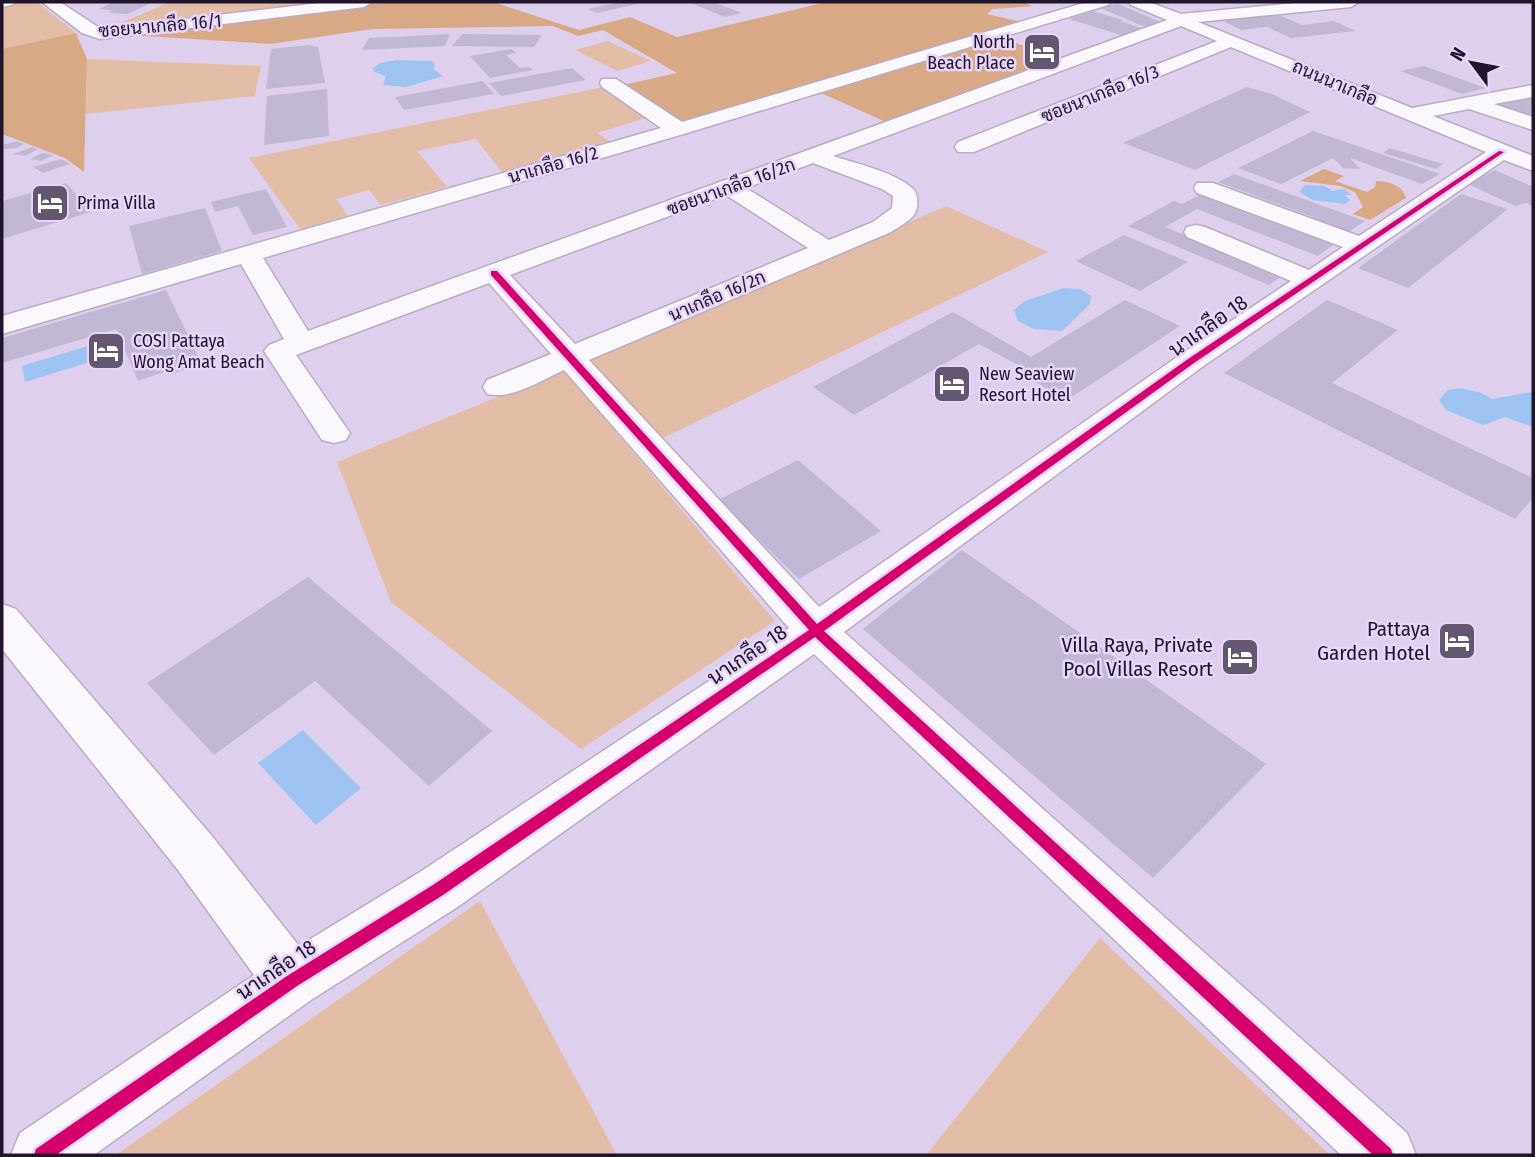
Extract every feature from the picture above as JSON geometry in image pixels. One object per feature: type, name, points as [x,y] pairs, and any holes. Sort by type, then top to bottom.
[{"type":"street","name":"ซอยนาเกลือ 16/1","points":[[50,2],[74,17],[89,32],[100,34],[364,2]]},
{"type":"street","name":"นาเกลือ 16/2","points":[[2,325],[680,129],[1103,2]]},
{"type":"street","name":"ถนนนาเกลือ","points":[[1136,2],[1517,158]]},
{"type":"street","points":[[1181,19],[1351,2]]},
{"type":"street","name":"ซอยนาเกลือ 16/2ก","points":[[290,347],[1181,19]]},
{"type":"street","name":"ซอยนาเกลือ 16/3","points":[[966,147],[1234,40]]},
{"type":"street","points":[[609,83],[680,129]]},
{"type":"street","points":[[1411,114],[1533,91]]},
{"type":"street","points":[[1474,104],[1533,124]]},
{"type":"street","name":"นาเกลือ 16/2ก","points":[[498,387],[828,250],[892,221],[904,211],[905,194],[890,184],[814,156]]},
{"type":"street","name":"นาเกลือ 18","points":[[42,1155],[292,981],[438,890],[816,631],[1360,244],[1517,158]]},
{"type":"street","points":[[729,187],[828,250]]},
{"type":"street","points":[[1205,188],[1360,244]]},
{"type":"street","points":[[1196,232],[1309,279]]},
{"type":"street","points":[[247,253],[290,347],[334,433]]},
{"type":"street","points":[[494,273],[816,631],[1385,1155]]},
{"type":"street","points":[[2,620],[195,853],[292,981]]},
{"type":"shaded area","points":[[37,2],[76,33],[2,49],[2,4]]},
{"type":"shaded area","points":[[170,2],[329,2],[104,30]]},
{"type":"shaded area","points":[[403,2],[493,2],[579,30],[630,17],[677,37],[827,2],[1022,2],[1033,6],[993,9],[987,14],[1021,22],[677,123],[623,85],[677,73],[603,30],[578,36],[553,26],[373,29],[270,44],[130,35],[337,6]]},
{"type":"shaded area","points":[[76,33],[87,59],[84,172],[65,158],[2,134],[2,49]]},
{"type":"shaded area","points":[[999,37],[1065,60],[888,123],[819,92]]},
{"type":"shaded area","points":[[608,41],[651,61],[617,71],[575,50]]},
{"type":"shaded area","points":[[87,59],[261,66],[255,96],[86,114]]},
{"type":"shaded area","points":[[609,86],[652,116],[597,133],[610,141],[502,172],[476,139],[417,151],[447,187],[381,205],[369,190],[336,199],[348,216],[300,229],[249,158]]},
{"type":"shaded area","points":[[1324,169],[1344,176],[1335,181],[1367,192],[1375,187],[1376,181],[1390,183],[1402,190],[1406,198],[1370,220],[1353,214],[1363,207],[1355,192],[1340,186],[1300,181]]},
{"type":"shaded area","points":[[946,206],[1048,252],[661,439],[591,361]]},
{"type":"shaded area","points":[[564,370],[775,621],[581,749],[391,602],[337,462]]},
{"type":"shaded area","points":[[480,901],[617,1155],[116,1155]]},
{"type":"shaded area","points":[[1100,938],[1330,1155],[926,1155]]},
{"type":"water","points":[[397,60],[432,61],[435,65],[433,69],[443,76],[406,87],[383,85],[386,76],[374,72],[373,68],[380,63]]},
{"type":"water","points":[[1305,185],[1324,186],[1333,191],[1344,189],[1352,195],[1345,195],[1350,200],[1345,204],[1313,200],[1299,192]]},
{"type":"water","points":[[1064,288],[1080,289],[1091,296],[1090,304],[1062,331],[1034,329],[1018,321],[1014,310],[1025,301]]},
{"type":"water","points":[[114,338],[119,353],[25,382],[22,366]]},
{"type":"water","points":[[1460,388],[1492,399],[1532,392],[1533,427],[1505,417],[1483,425],[1446,410],[1439,400],[1448,390]]},
{"type":"water","points":[[303,730],[361,788],[316,825],[258,763]]},
{"type":"building","points":[[114,2],[153,2],[128,14],[99,9]]},
{"type":"building","points":[[619,2],[642,3],[597,13],[588,9]]},
{"type":"building","points":[[688,2],[713,2],[742,13],[725,17]]},
{"type":"building","points":[[1118,4],[1163,23],[1143,26],[1098,7]]},
{"type":"building","points":[[1093,11],[1141,28],[1121,35],[1069,19]]},
{"type":"building","points":[[1276,14],[1302,25],[1334,21],[1356,31],[1291,38],[1267,27],[1241,30],[1220,19]]},
{"type":"building","points":[[450,34],[445,46],[362,50],[369,38]]},
{"type":"building","points":[[462,34],[542,35],[534,47],[452,46]]},
{"type":"building","points":[[308,45],[318,47],[325,83],[266,89],[271,49]]},
{"type":"building","points":[[512,49],[516,53],[506,55],[520,68],[529,67],[533,70],[490,78],[470,56]]},
{"type":"building","points":[[1424,66],[1486,88],[1462,94],[1400,71]]},
{"type":"building","points":[[572,68],[586,80],[501,96],[489,83]]},
{"type":"building","points":[[483,81],[494,94],[404,110],[395,97]]},
{"type":"building","points":[[1247,87],[1272,94],[1310,112],[1195,170],[1123,143]]},
{"type":"building","points":[[327,89],[329,136],[264,145],[267,96]]},
{"type":"building","points":[[1533,96],[1533,113],[1525,116],[1495,105]]},
{"type":"building","points":[[1313,131],[1440,174],[1422,184],[1350,158],[1360,169],[1343,168],[1333,158],[1281,184],[1238,168]]},
{"type":"building","points":[[18,141],[24,144],[17,148],[2,149],[2,145]]},
{"type":"building","points":[[32,147],[38,149],[25,156],[13,154]]},
{"type":"building","points":[[1390,148],[1443,164],[1436,169],[1383,153]]},
{"type":"building","points":[[42,153],[54,155],[41,161],[30,159]]},
{"type":"building","points":[[61,159],[70,164],[43,173],[33,167]]},
{"type":"building","points":[[1495,170],[1533,187],[1533,206],[1526,203],[1515,206],[1468,184]]},
{"type":"building","points":[[1234,174],[1365,221],[1344,235],[1307,221],[1313,217],[1218,182]]},
{"type":"building","name":"Prima Villa","points":[[66,183],[91,212],[2,239],[2,201]]},
{"type":"building","points":[[266,189],[287,227],[253,235],[238,206],[215,212],[211,202]]},
{"type":"building","points":[[1201,194],[1296,230],[1302,226],[1340,240],[1318,256],[1197,209],[1165,227],[1283,275],[1269,285],[1128,226],[1174,201],[1182,204]]},
{"type":"building","points":[[1461,194],[1508,209],[1408,288],[1358,268]]},
{"type":"building","points":[[205,208],[222,251],[142,274],[129,226]]},
{"type":"building","points":[[1124,235],[1188,262],[1140,291],[1076,261]]},
{"type":"building","points":[[166,290],[202,364],[169,375],[167,371],[138,381],[116,329],[2,363],[2,338]]},
{"type":"building","points":[[1125,300],[1180,326],[1067,400],[1012,369],[1018,365],[979,344],[854,415],[813,387],[953,312],[1031,357]]},
{"type":"building","points":[[1327,300],[1398,330],[1332,383],[1533,478],[1533,498],[1515,519],[1224,373]]},
{"type":"building","points":[[798,460],[881,531],[799,579],[718,500]]},
{"type":"building","points":[[962,550],[1266,764],[1153,878],[863,629]]},
{"type":"building","points":[[308,577],[492,731],[429,786],[315,681],[214,755],[147,683]]},
{"type":"cycle path","points":[[42,1155],[292,981],[438,890],[816,631],[1191,361],[1501,152]]},
{"type":"cycle path","points":[[494,273],[816,631],[1385,1155]]},
{"type":"place","name":"North Beach Place","points":[[1042,52]]},
{"type":"place","name":"Prima Villa","points":[[50,203]]},
{"type":"place","name":"COSI Pattaya Wong Amat Beach","points":[[106,351]]},
{"type":"place","name":"New Seaview Resort Hotel","points":[[952,384]]},
{"type":"place","name":"Pattaya Garden Hotel","points":[[1457,641]]},
{"type":"place","name":"Villa Raya, Private Pool Villas Resort","points":[[1240,657]]}]
